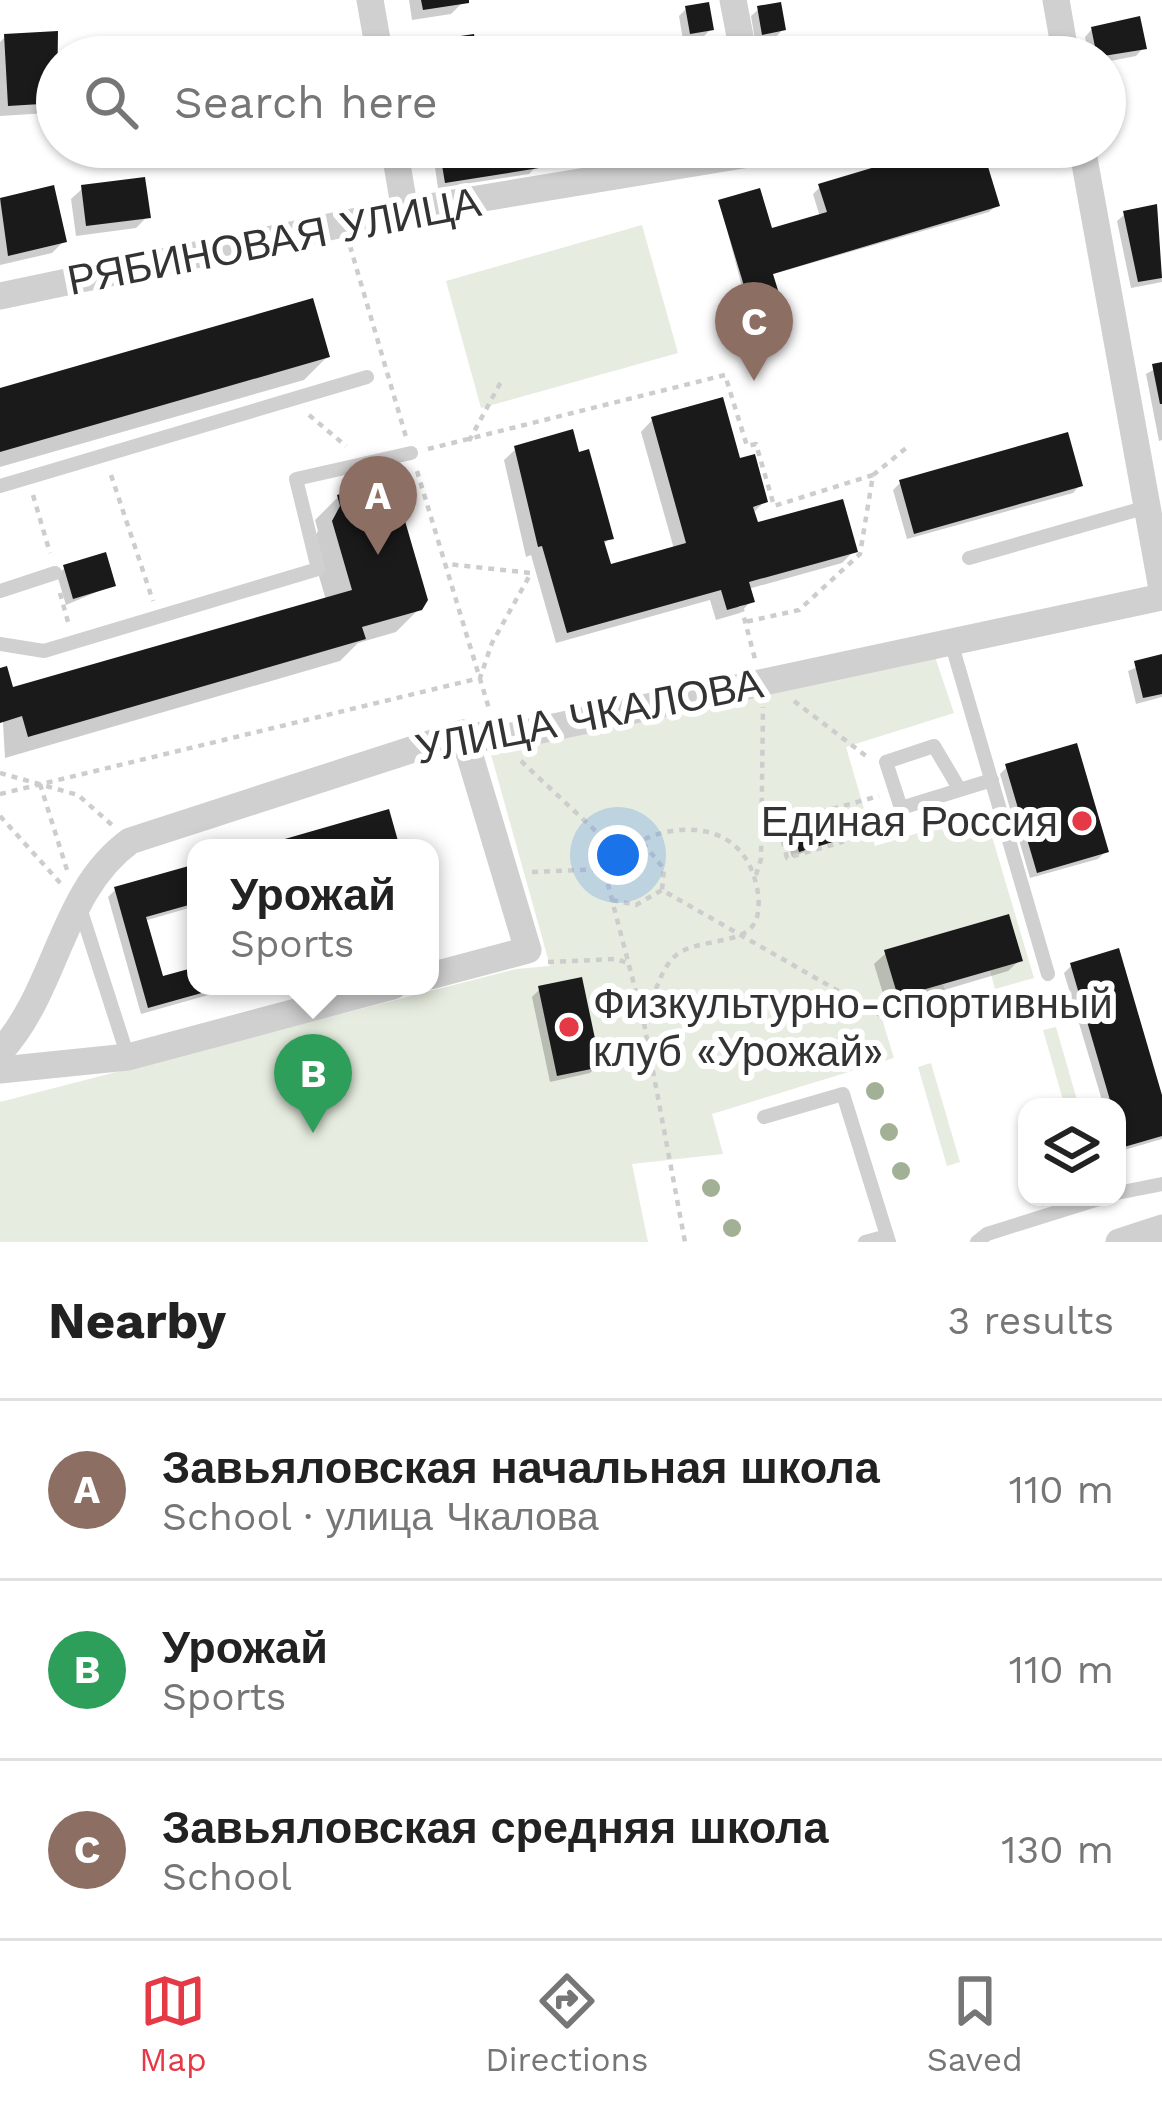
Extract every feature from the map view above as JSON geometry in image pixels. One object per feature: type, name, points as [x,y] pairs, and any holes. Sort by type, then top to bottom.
[{"type":"street","points":[[370,0],[376,36]]},
{"type":"street","points":[[734,0],[740,36]]},
{"type":"street","points":[[1056,0],[1062,36]]},
{"type":"street","points":[[398,168],[405,211]]},
{"type":"street","name":"РЯБИНОВАЯ УЛИЦА","points":[[0,296],[405,211],[656,168]]},
{"type":"street","points":[[1086,168],[1162,593]]},
{"type":"street","name":"УЛИЦА ЧКАЛОВА","points":[[0,1052],[33,1006],[103,860],[130,841],[463,733],[498,739],[1162,593]]},
{"type":"street","points":[[439,974],[528,950],[463,733]]},
{"type":"street","points":[[0,1070],[128,1058],[360,995]]},
{"type":"street","points":[[1119,1242],[1162,1228]]},
{"type":"lane","points":[[0,486],[367,377]]},
{"type":"lane","points":[[0,644],[44,651],[318,569],[296,479],[411,453]]},
{"type":"lane","points":[[969,558],[1147,507]]},
{"type":"lane","points":[[0,591],[55,573]]},
{"type":"lane","points":[[951,642],[1048,974]]},
{"type":"lane","points":[[960,790],[934,746],[886,762],[901,808],[960,790],[992,780]]},
{"type":"lane","points":[[78,904],[128,1058]]},
{"type":"lane","points":[[764,1117],[843,1094],[888,1239],[865,1242]]},
{"type":"lane","points":[[1126,1191],[1162,1184]]},
{"type":"lane","points":[[977,1242],[987,1234],[1076,1206]]},
{"type":"path","points":[[343,224],[498,739],[618,852]]},
{"type":"path","points":[[411,453],[725,375],[747,446],[756,443],[774,506],[872,475],[910,445]]},
{"type":"path","points":[[470,441],[503,378]]},
{"type":"path","points":[[290,400],[365,461]]},
{"type":"path","points":[[105,455],[158,617]]},
{"type":"path","points":[[745,622],[799,610],[860,554],[872,475]]},
{"type":"path","points":[[446,563],[531,573],[492,643],[480,678]]},
{"type":"path","points":[[0,794],[480,678]]},
{"type":"path","points":[[780,689],[862,758],[886,762]]},
{"type":"path","points":[[755,879],[762,828],[763,693]]},
{"type":"path","points":[[0,772],[78,795],[130,841]]},
{"type":"path","points":[[40,784],[78,904]]},
{"type":"path","points":[[762,828],[780,827],[896,791]]},
{"type":"path","points":[[780,827],[788,858],[842,842],[833,810]]},
{"type":"path","points":[[0,817],[78,904]]},
{"type":"path","points":[[507,874],[604,869],[618,852],[693,826],[721,834],[753,868],[756,920],[745,933],[679,952],[663,969],[644,1024]]},
{"type":"path","points":[[643,843],[664,869],[662,890]]},
{"type":"path","points":[[604,869],[631,964],[685,1242]]},
{"type":"path","points":[[613,900],[636,905],[662,890]]},
{"type":"path","points":[[662,890],[745,933],[889,1020]]},
{"type":"path","points":[[528,950],[549,963],[616,959],[631,964]]},
{"type":"shaded area","points":[[642,225],[678,353],[481,408],[446,281]]},
{"type":"shaded area","points":[[934,654],[954,713],[846,747],[875,846],[985,813],[1034,978],[995,989],[990,970],[1023,960],[1009,914],[885,950],[898,997],[943,984],[949,1003],[883,1022],[894,1058],[712,1114],[723,1154],[632,1164],[648,1242],[0,1242],[0,1102],[415,995],[439,995],[439,989],[516,969],[550,966],[490,751]]},
{"type":"shaded area","points":[[1056,1027],[1076,1098],[1062,1098],[1043,1030]]},
{"type":"shaded area","points":[[931,1063],[960,1162],[947,1166],[918,1067]]},
{"type":"building","points":[[421,0],[469,0],[469,3],[423,10]]},
{"type":"building","points":[[709,2],[714,30],[690,34],[685,6]]},
{"type":"building","points":[[781,2],[786,30],[762,35],[757,6]]},
{"type":"building","points":[[1140,16],[1147,49],[1126,52],[1126,36],[1093,36],[1091,27]]},
{"type":"building","points":[[58,31],[58,36],[36,36],[36,104],[8,106],[4,34]]},
{"type":"building","points":[[442,168],[539,168],[445,183]]},
{"type":"building","points":[[872,168],[988,168],[1000,206],[773,274],[781,300],[751,309],[718,200],[760,188],[772,228],[827,212],[818,184]]},
{"type":"building","points":[[145,177],[151,218],[86,226],[81,185]]},
{"type":"building","points":[[54,185],[67,242],[8,256],[0,198]]},
{"type":"building","points":[[1157,204],[1162,278],[1138,282],[1123,211]]},
{"type":"building","points":[[313,298],[330,357],[0,452],[0,388]]},
{"type":"building","points":[[1162,362],[1162,404],[1160,404],[1152,364]]},
{"type":"building","points":[[723,397],[740,458],[755,454],[768,502],[753,507],[758,522],[843,499],[858,552],[749,582],[755,602],[727,610],[721,590],[567,633],[542,546],[538,547],[514,446],[573,429],[579,452],[589,449],[614,539],[604,541],[611,564],[686,543],[651,417]]},
{"type":"building","points":[[1068,432],[1083,486],[914,534],[899,480]]},
{"type":"building","points":[[362,487],[366,498],[388,492],[398,497],[428,600],[422,610],[362,627],[366,639],[28,737],[22,716],[0,723],[0,668],[7,666],[13,687],[352,590],[332,521],[340,506],[337,495]]},
{"type":"building","points":[[106,552],[116,586],[73,599],[63,565]]},
{"type":"building","points":[[1162,654],[1162,694],[1143,698],[1134,661]]},
{"type":"building","points":[[1077,743],[1109,852],[1037,873],[1005,764]]},
{"type":"building","points":[[389,809],[397,839],[285,839]]},
{"type":"building","points":[[827,821],[833,842],[799,852],[793,830]]},
{"type":"building","points":[[187,867],[187,906],[146,917],[163,976],[187,969],[187,995],[194,995],[148,1008],[114,887]]},
{"type":"building","points":[[1009,914],[1023,961],[898,997],[884,950]]},
{"type":"building","points":[[1119,948],[1162,1095],[1162,1136],[1126,1146],[1126,1098],[1109,1098],[1070,963]]},
{"type":"building","name":"Физкультурно-спортивный клуб «Урожай»","points":[[582,977],[601,1067],[557,1076],[538,986]]},
{"type":"place","name":"Завьяловская средняя школа","points":[[754,381]]},
{"type":"place","name":"Завьяловская начальная школа","points":[[378,555]]},
{"type":"place","name":"Единая Россия","points":[[1082,821]]},
{"type":"place","name":"Физкультурно-спортивный клуб «Урожай»","points":[[569,1027]]},
{"type":"place","name":"Урожай","points":[[313,1133]]}]
